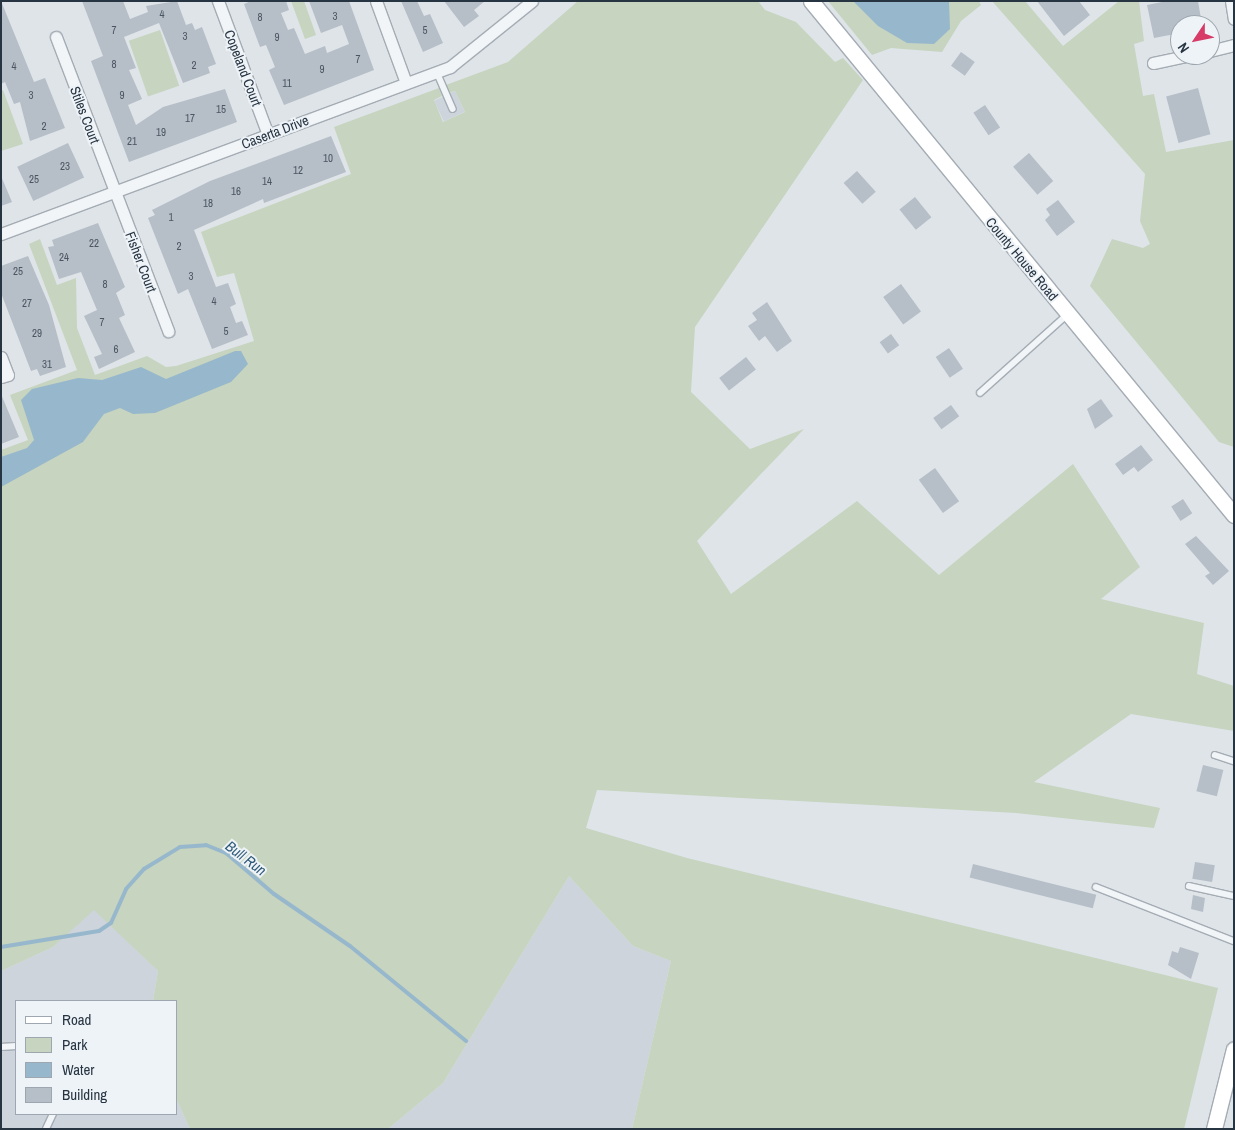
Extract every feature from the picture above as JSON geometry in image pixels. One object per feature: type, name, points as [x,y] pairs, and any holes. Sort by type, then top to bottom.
[{"type":"street","name":"Copeland Court","points":[[218,1],[268,135]]},
{"type":"street","points":[[376,1],[406,83]]},
{"type":"street","name":"Caserta Drive","points":[[1,234],[437,72],[462,59],[532,1]]},
{"type":"street","name":"County House Road","points":[[812,1],[1067,314],[1234,515]]},
{"type":"street","points":[[1231,1],[1234,19]]},
{"type":"street","name":"Stiles Court","points":[[56,37],[115,193]]},
{"type":"street","points":[[1220,48],[1234,45]]},
{"type":"street","points":[[1153,63],[1170,59]]},
{"type":"street","name":"Fisher Court","points":[[115,193],[168,331]]},
{"type":"street","points":[[1,357],[8,374],[1,377]]},
{"type":"street","points":[[1214,1129],[1234,1050]]},
{"type":"lane","points":[[437,72],[453,109]]},
{"type":"lane","points":[[980,393],[1067,314]]},
{"type":"lane","points":[[1215,755],[1234,761]]},
{"type":"lane","points":[[1189,886],[1234,896]]},
{"type":"lane","points":[[1096,887],[1234,942]]},
{"type":"lane","points":[[1,1047],[15,1046]]},
{"type":"lane","points":[[46,1129],[53,1115]]},
{"type":"shaded area","points":[[455,91],[465,112],[444,122],[434,101]]},
{"type":"shaded area","points":[[569,876],[633,946],[671,961],[632,1129],[388,1129],[443,1083]]},
{"type":"shaded area","points":[[94,909],[158,971],[153,1000],[15,1000],[15,1115],[178,1115],[178,1102],[190,1129],[1,1129],[1,971],[53,947]]},
{"type":"green space","points":[[291,1],[304,1],[316,35],[305,39]]},
{"type":"green space","points":[[578,1],[758,1],[765,10],[796,22],[835,62],[843,58],[863,80],[695,327],[691,392],[750,449],[804,429],[697,541],[731,594],[857,501],[939,575],[1073,464],[1140,567],[1101,599],[1204,623],[1197,674],[1234,686],[1234,731],[1131,714],[1034,782],[1160,808],[1154,828],[1016,813],[597,790],[586,828],[687,858],[1218,988],[1184,1129],[632,1129],[671,961],[633,946],[569,876],[443,1083],[388,1129],[190,1129],[178,1102],[178,1000],[153,1000],[158,971],[94,910],[53,947],[1,971],[1,450],[28,440],[10,395],[77,370],[29,244],[40,239],[57,285],[76,278],[77,328],[95,375],[147,356],[166,367],[176,366],[254,341],[234,273],[217,277],[201,232],[351,174],[334,127],[439,88],[442,96],[434,100],[443,122],[465,112],[455,91],[449,93],[446,85],[508,62]]},
{"type":"green space","points":[[828,1],[979,1],[981,5],[961,21],[942,52],[891,48],[872,55]]},
{"type":"green space","points":[[992,1],[1025,1],[1063,46],[1119,1],[1139,1],[1144,41],[1134,44],[1143,96],[1154,94],[1166,152],[1234,140],[1234,447],[1219,442],[1090,286],[1112,239],[1143,248],[1150,244],[1140,221],[1145,174]]},
{"type":"green space","points":[[160,30],[179,86],[148,97],[129,41]]},
{"type":"green space","points":[[3,90],[23,144],[1,151],[1,91]]},
{"type":"water","points":[[853,1],[949,1],[950,29],[934,44],[907,43],[878,26]]},
{"type":"water","points":[[235,351],[241,351],[248,364],[231,382],[155,413],[133,414],[120,408],[104,414],[83,442],[1,487],[1,457],[27,448],[34,440],[21,400],[32,389],[78,378],[102,380],[141,367],[166,379]]},
{"type":"building","points":[[1,1],[34,82],[45,78],[65,128],[30,141],[20,102],[14,104],[5,82],[1,84]]},
{"type":"building","points":[[82,1],[123,1],[130,19],[148,12],[146,6],[177,1],[186,25],[192,23],[195,30],[202,27],[216,64],[208,67],[210,73],[183,83],[159,23],[124,37],[136,68],[129,70],[142,99],[128,105],[136,125],[163,107],[225,89],[237,122],[129,162],[91,61],[103,56]]},
{"type":"building","points":[[251,1],[286,1],[289,10],[281,13],[288,30],[294,28],[305,54],[325,46],[327,53],[349,44],[342,25],[321,33],[309,1],[349,1],[374,70],[284,105],[269,70],[275,67],[266,45],[260,47],[244,4]]},
{"type":"building","points":[[401,1],[417,1],[424,16],[430,14],[443,43],[423,52]]},
{"type":"building","points":[[444,1],[485,1],[474,10],[479,16],[464,27]]},
{"type":"building","points":[[1037,1],[1079,1],[1090,15],[1064,36]]},
{"type":"building","points":[[1167,1],[1198,1],[1200,15],[1170,15],[1170,35],[1154,38],[1147,5]]},
{"type":"building","points":[[961,52],[975,62],[965,76],[951,66]]},
{"type":"building","points":[[1198,88],[1210,134],[1179,143],[1166,97]]},
{"type":"building","points":[[985,105],[1000,127],[988,135],[973,113]]},
{"type":"building","points":[[331,136],[346,172],[264,203],[263,199],[194,230],[216,287],[228,283],[236,304],[230,307],[236,323],[242,321],[248,335],[212,349],[188,289],[178,294],[148,218],[155,215],[152,210],[210,181]]},
{"type":"building","points":[[68,143],[84,177],[33,201],[17,167]]},
{"type":"building","points":[[1029,153],[1053,181],[1037,195],[1013,167]]},
{"type":"building","points":[[857,171],[876,192],[862,204],[844,183]]},
{"type":"building","points":[[1,176],[12,202],[1,206]]},
{"type":"building","points":[[915,197],[931,217],[916,230],[899,210]]},
{"type":"building","points":[[1058,200],[1075,222],[1057,236],[1045,220],[1050,215],[1046,209]]},
{"type":"building","points":[[98,223],[125,287],[116,293],[125,315],[119,318],[135,352],[99,369],[94,357],[102,354],[84,316],[97,310],[81,272],[59,279],[48,247],[54,246],[52,240]]},
{"type":"building","points":[[28,256],[49,305],[66,367],[40,376],[37,369],[31,371],[1,293],[1,266]]},
{"type":"building","points":[[901,284],[921,312],[903,324],[883,297]]},
{"type":"building","points":[[767,302],[792,341],[777,352],[765,336],[759,341],[748,326],[757,320],[752,313]]},
{"type":"building","points":[[891,334],[899,345],[888,354],[880,342]]},
{"type":"building","points":[[949,348],[963,369],[950,378],[936,357]]},
{"type":"building","points":[[746,357],[756,370],[729,391],[719,378]]},
{"type":"building","points":[[1,394],[19,437],[1,444]]},
{"type":"building","points":[[1101,399],[1113,416],[1095,429],[1087,409]]},
{"type":"building","points":[[951,405],[959,416],[941,429],[933,418]]},
{"type":"building","points":[[1141,445],[1153,460],[1138,472],[1134,467],[1123,475],[1115,464]]},
{"type":"building","points":[[935,468],[959,501],[943,513],[919,480]]},
{"type":"building","points":[[1183,499],[1192,513],[1181,521],[1171,507]]},
{"type":"building","points":[[1196,536],[1229,571],[1213,585],[1205,576],[1210,573],[1185,544]]},
{"type":"building","points":[[1203,765],[1223,770],[1217,796],[1196,791]]},
{"type":"building","points":[[1195,862],[1215,865],[1212,882],[1192,879]]},
{"type":"building","points":[[973,864],[1096,895],[1093,908],[970,878]]},
{"type":"building","points":[[1193,895],[1205,898],[1203,912],[1191,909]]},
{"type":"building","points":[[1180,947],[1199,953],[1191,979],[1168,965],[1172,951],[1178,953]]},
{"type":"waterway","name":"Bull Run","points":[[1,947],[99,931],[111,923],[126,889],[144,869],[180,847],[206,845],[226,853],[274,894],[350,946],[466,1041]]}]
